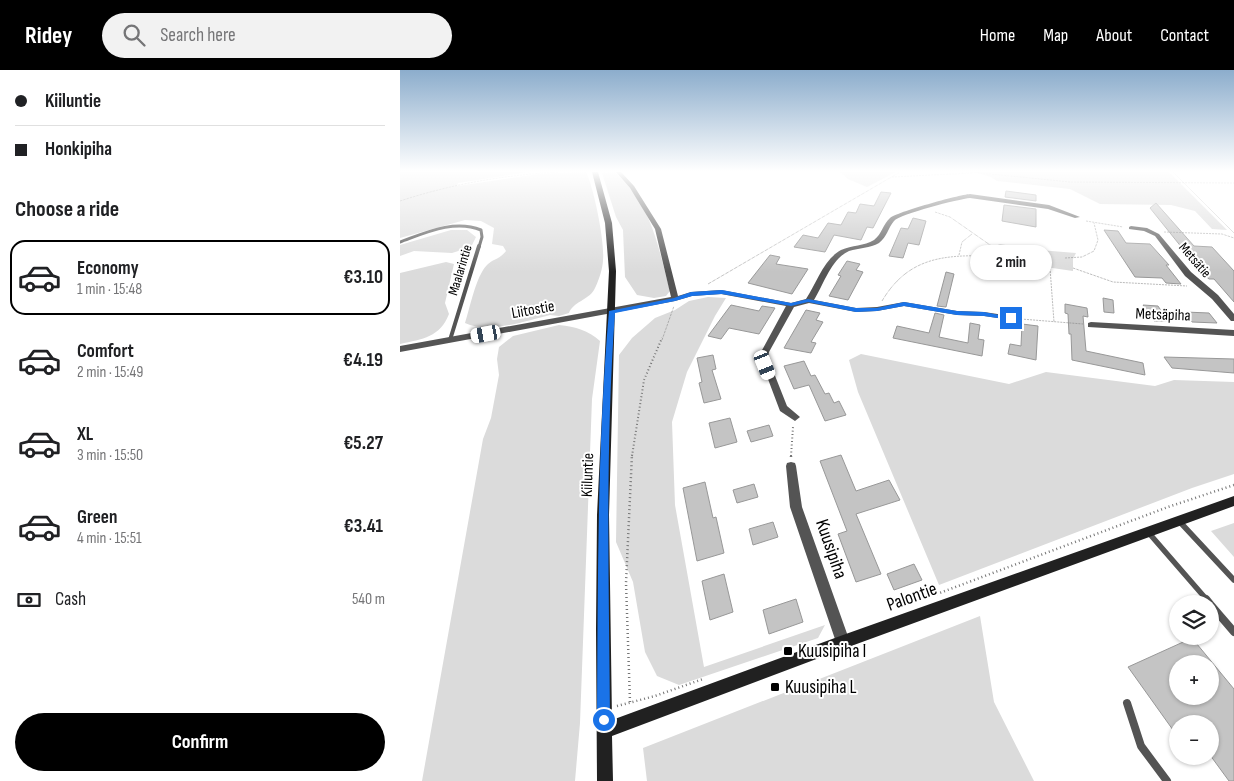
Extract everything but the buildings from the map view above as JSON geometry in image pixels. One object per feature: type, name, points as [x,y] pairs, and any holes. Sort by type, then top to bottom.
[{"type":"street","name":"Kiiluntie","points":[[604,205],[613,255],[603,502],[605,781]]},
{"type":"street","points":[[643,205],[658,229],[675,299]]},
{"type":"street","points":[[808,300],[838,255],[848,249],[876,242],[884,235],[888,223],[893,218],[933,205]]},
{"type":"street","points":[[1036,205],[1049,207],[1077,217]]},
{"type":"street","points":[[1131,228],[1151,232]]},
{"type":"street","name":"Metsätie","points":[[1151,232],[1161,239],[1188,274],[1221,303],[1234,319]]},
{"type":"street","name":"Liitostie","points":[[400,349],[612,311],[675,299],[691,294],[722,292],[791,304]]},
{"type":"street","points":[[795,417],[782,408],[764,358],[765,352],[791,304],[808,300],[856,310],[877,310],[904,304],[957,313],[1011,318]]},
{"type":"street","name":"Metsäpiha","points":[[1091,325],[1234,333]]},
{"type":"street","name":"Kuusipiha","points":[[791,466],[796,506],[843,642]]},
{"type":"street","name":"Palontie","points":[[604,731],[843,642],[1234,501]]},
{"type":"lane","name":"Maalarintie","points":[[400,242],[459,226],[473,226],[481,230],[482,237],[450,340]]},
{"type":"lane","points":[[1178,521],[1234,580]]},
{"type":"lane","points":[[1148,532],[1202,595]]},
{"type":"lane","points":[[1219,614],[1234,632]]},
{"type":"lane","points":[[1127,703],[1141,746],[1167,781]]},
{"type":"path","points":[[691,294],[843,205]]},
{"type":"path","points":[[1205,205],[1234,234]]},
{"type":"path","points":[[928,207],[937,214],[950,217],[992,247]]},
{"type":"path","points":[[1077,217],[1094,223],[1131,228]]},
{"type":"path","points":[[1065,258],[1085,257],[1098,248],[1098,238],[1094,223]]},
{"type":"path","points":[[1151,232],[1222,234],[1234,238]]},
{"type":"path","points":[[959,256],[958,248],[962,240],[972,234]]},
{"type":"path","points":[[877,310],[887,289],[908,272],[932,260],[948,256],[997,256]]},
{"type":"path","points":[[1050,268],[1054,322]]},
{"type":"path","points":[[1073,268],[1113,282],[1202,287]]},
{"type":"path","points":[[630,703],[626,582],[630,465],[644,380],[671,318],[675,299]]},
{"type":"path","points":[[1011,318],[1091,325]]},
{"type":"path","points":[[791,466],[791,441],[795,417]]},
{"type":"path","points":[[928,597],[1168,507],[1234,485]]},
{"type":"path","points":[[604,710],[710,676]]},
{"type":"shaded area","points":[[400,205],[596,205],[601,229],[603,263],[599,280],[594,290],[574,306],[569,313],[559,316],[550,315],[496,327],[474,326],[465,323],[477,284],[487,265],[506,251],[503,246],[492,244],[494,228],[481,221],[465,220],[400,238]]},
{"type":"shaded area","points":[[612,205],[641,205],[650,222],[659,250],[670,291],[666,296],[654,298],[637,295],[625,277],[623,230]]},
{"type":"shaded area","points":[[1172,205],[1202,205],[1227,230],[1212,229],[1195,211]]},
{"type":"shaded area","points":[[451,230],[467,230],[476,237],[471,247],[452,253],[414,251],[400,256],[400,245]]},
{"type":"shaded area","points":[[1000,244],[1027,249],[1076,253],[1073,259],[1073,271],[998,260],[993,247]]},
{"type":"shaded area","points":[[446,262],[454,264],[445,303],[449,314],[445,322],[441,328],[430,336],[400,344],[400,273]]},
{"type":"shaded area","points":[[708,297],[726,298],[687,372],[672,422],[675,505],[704,667],[825,625],[818,638],[679,685],[657,676],[645,652],[633,582],[616,542],[619,355],[632,338],[655,318],[675,310],[689,301]]},
{"type":"shaded area","points":[[559,325],[581,330],[591,334],[600,341],[592,399],[580,723],[575,781],[422,781],[483,439],[491,418],[499,375],[497,359],[499,347],[513,336]]},
{"type":"shaded area","points":[[861,354],[1009,384],[1046,372],[1155,386],[1174,380],[1234,382],[1234,474],[1192,488],[939,585],[858,392],[849,360]]},
{"type":"shaded area","points":[[1234,523],[1234,557],[1211,531]]},
{"type":"shaded area","points":[[980,616],[994,702],[1034,781],[647,781],[643,748]]},
{"type":"place","name":"Kuusipiha I","points":[[788,651]]},
{"type":"place","name":"Kuusipiha L","points":[[775,687]]},
{"type":"route","points":[[604,720],[602,623],[603,502],[612,311],[675,299],[691,294],[722,292],[791,304],[808,300],[856,310],[877,310],[904,304],[957,313],[1011,318]]}]
